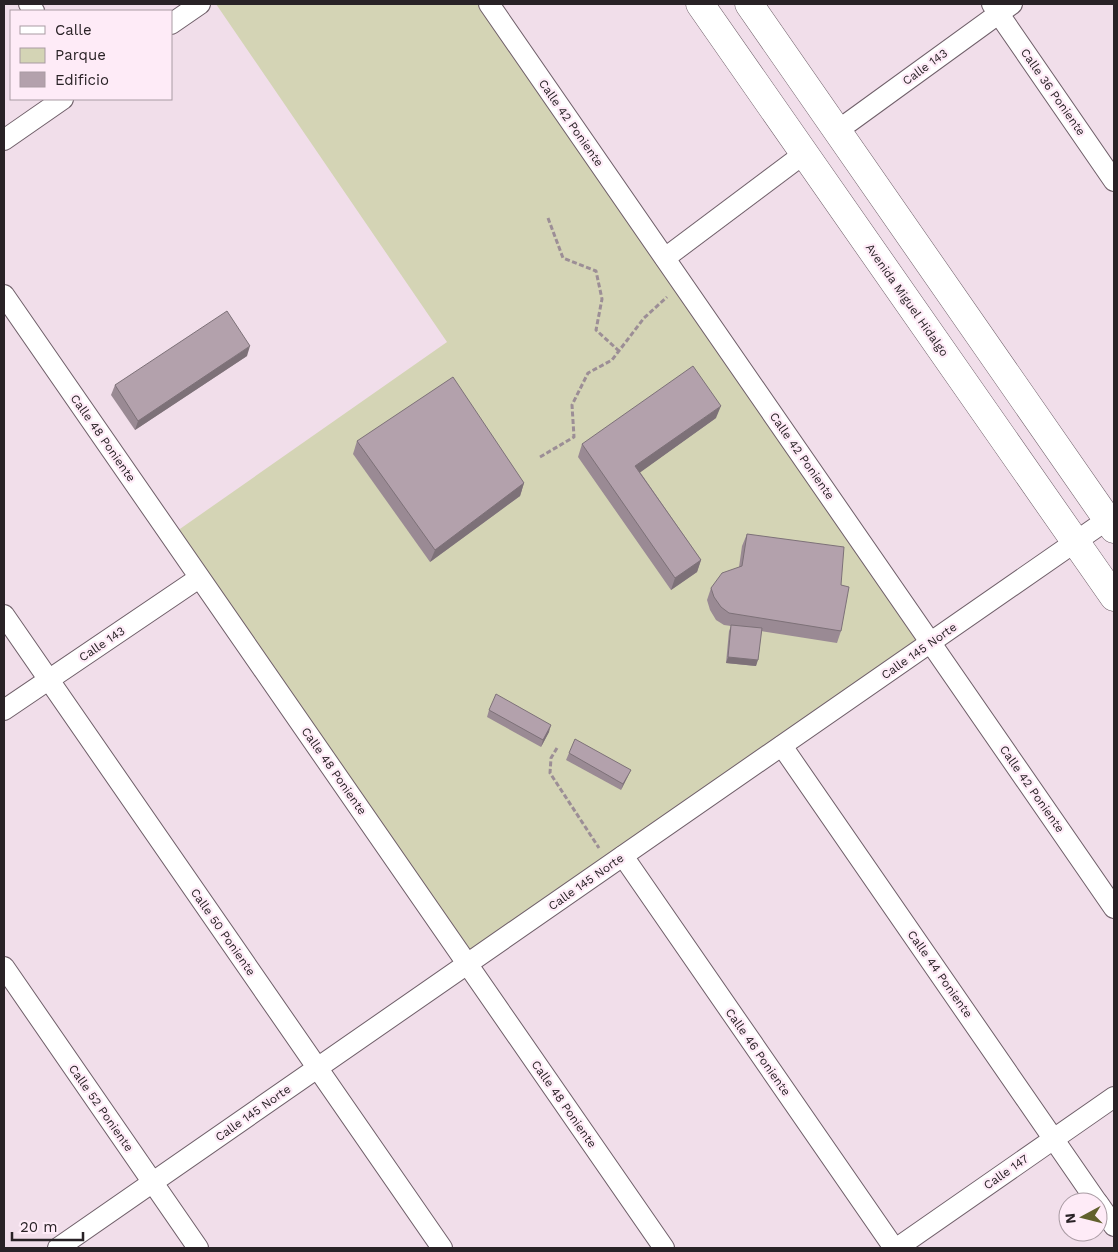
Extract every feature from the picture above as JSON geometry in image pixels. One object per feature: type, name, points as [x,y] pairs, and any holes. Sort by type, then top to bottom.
[{"type":"main road","name":"Avenida Miguel Hidalgo","points":[[700,4],[1114,597]]},
{"type":"main road","points":[[749,4],[1112,521]]},
{"type":"street","points":[[172,23],[200,4]]},
{"type":"street","name":"Calle 42 Poniente","points":[[488,4],[1114,908]]},
{"type":"street","name":"Calle 143","points":[[837,131],[1001,7]]},
{"type":"street","name":"Calle 36 Poniente","points":[[1001,7],[1114,181]]},
{"type":"street","points":[[4,140],[62,100]]},
{"type":"street","points":[[665,258],[805,153]]},
{"type":"street","name":"Calle 48 Poniente","points":[[4,295],[664,1248]]},
{"type":"street","name":"Calle 145 Norte","points":[[58,1248],[931,642],[1076,542],[1112,521]]},
{"type":"street","name":"Calle 143","points":[[4,710],[200,578]]},
{"type":"street","name":"Calle 50 Poniente","points":[[4,615],[442,1248]]},
{"type":"street","name":"Calle 44 Poniente","points":[[782,746],[1091,1192]]},
{"type":"street","name":"Calle 46 Poniente","points":[[617,861],[896,1248]]},
{"type":"street","name":"Calle 52 Poniente","points":[[4,967],[198,1248]]},
{"type":"street","name":"Calle 147","points":[[896,1248],[1114,1097]]},
{"type":"path","points":[[548,218],[563,258],[596,271],[602,299],[596,330],[619,351]]},
{"type":"path","points":[[540,457],[574,437],[572,406],[588,373],[612,360],[644,318],[682,283]]},
{"type":"path","points":[[557,748],[551,758],[550,773],[617,861]]},
{"type":"green space","points":[[216,4],[479,4],[919,638],[469,954],[177,531],[447,342]]},
{"type":"building","points":[[227,311],[250,346],[138,421],[115,385]]},
{"type":"building","points":[[693,366],[721,406],[635,466],[701,560],[675,578],[582,444]]},
{"type":"building","points":[[453,377],[524,483],[435,550],[357,441]]},
{"type":"building","points":[[747,534],[844,547],[841,585],[849,587],[841,631],[729,613],[721,607],[714,597],[711,588],[722,573],[742,566]]},
{"type":"building","points":[[731,625],[762,628],[758,660],[728,657]]},
{"type":"building","points":[[496,694],[551,725],[543,740],[489,710]]},
{"type":"building","points":[[575,739],[631,770],[623,784],[569,753]]}]
